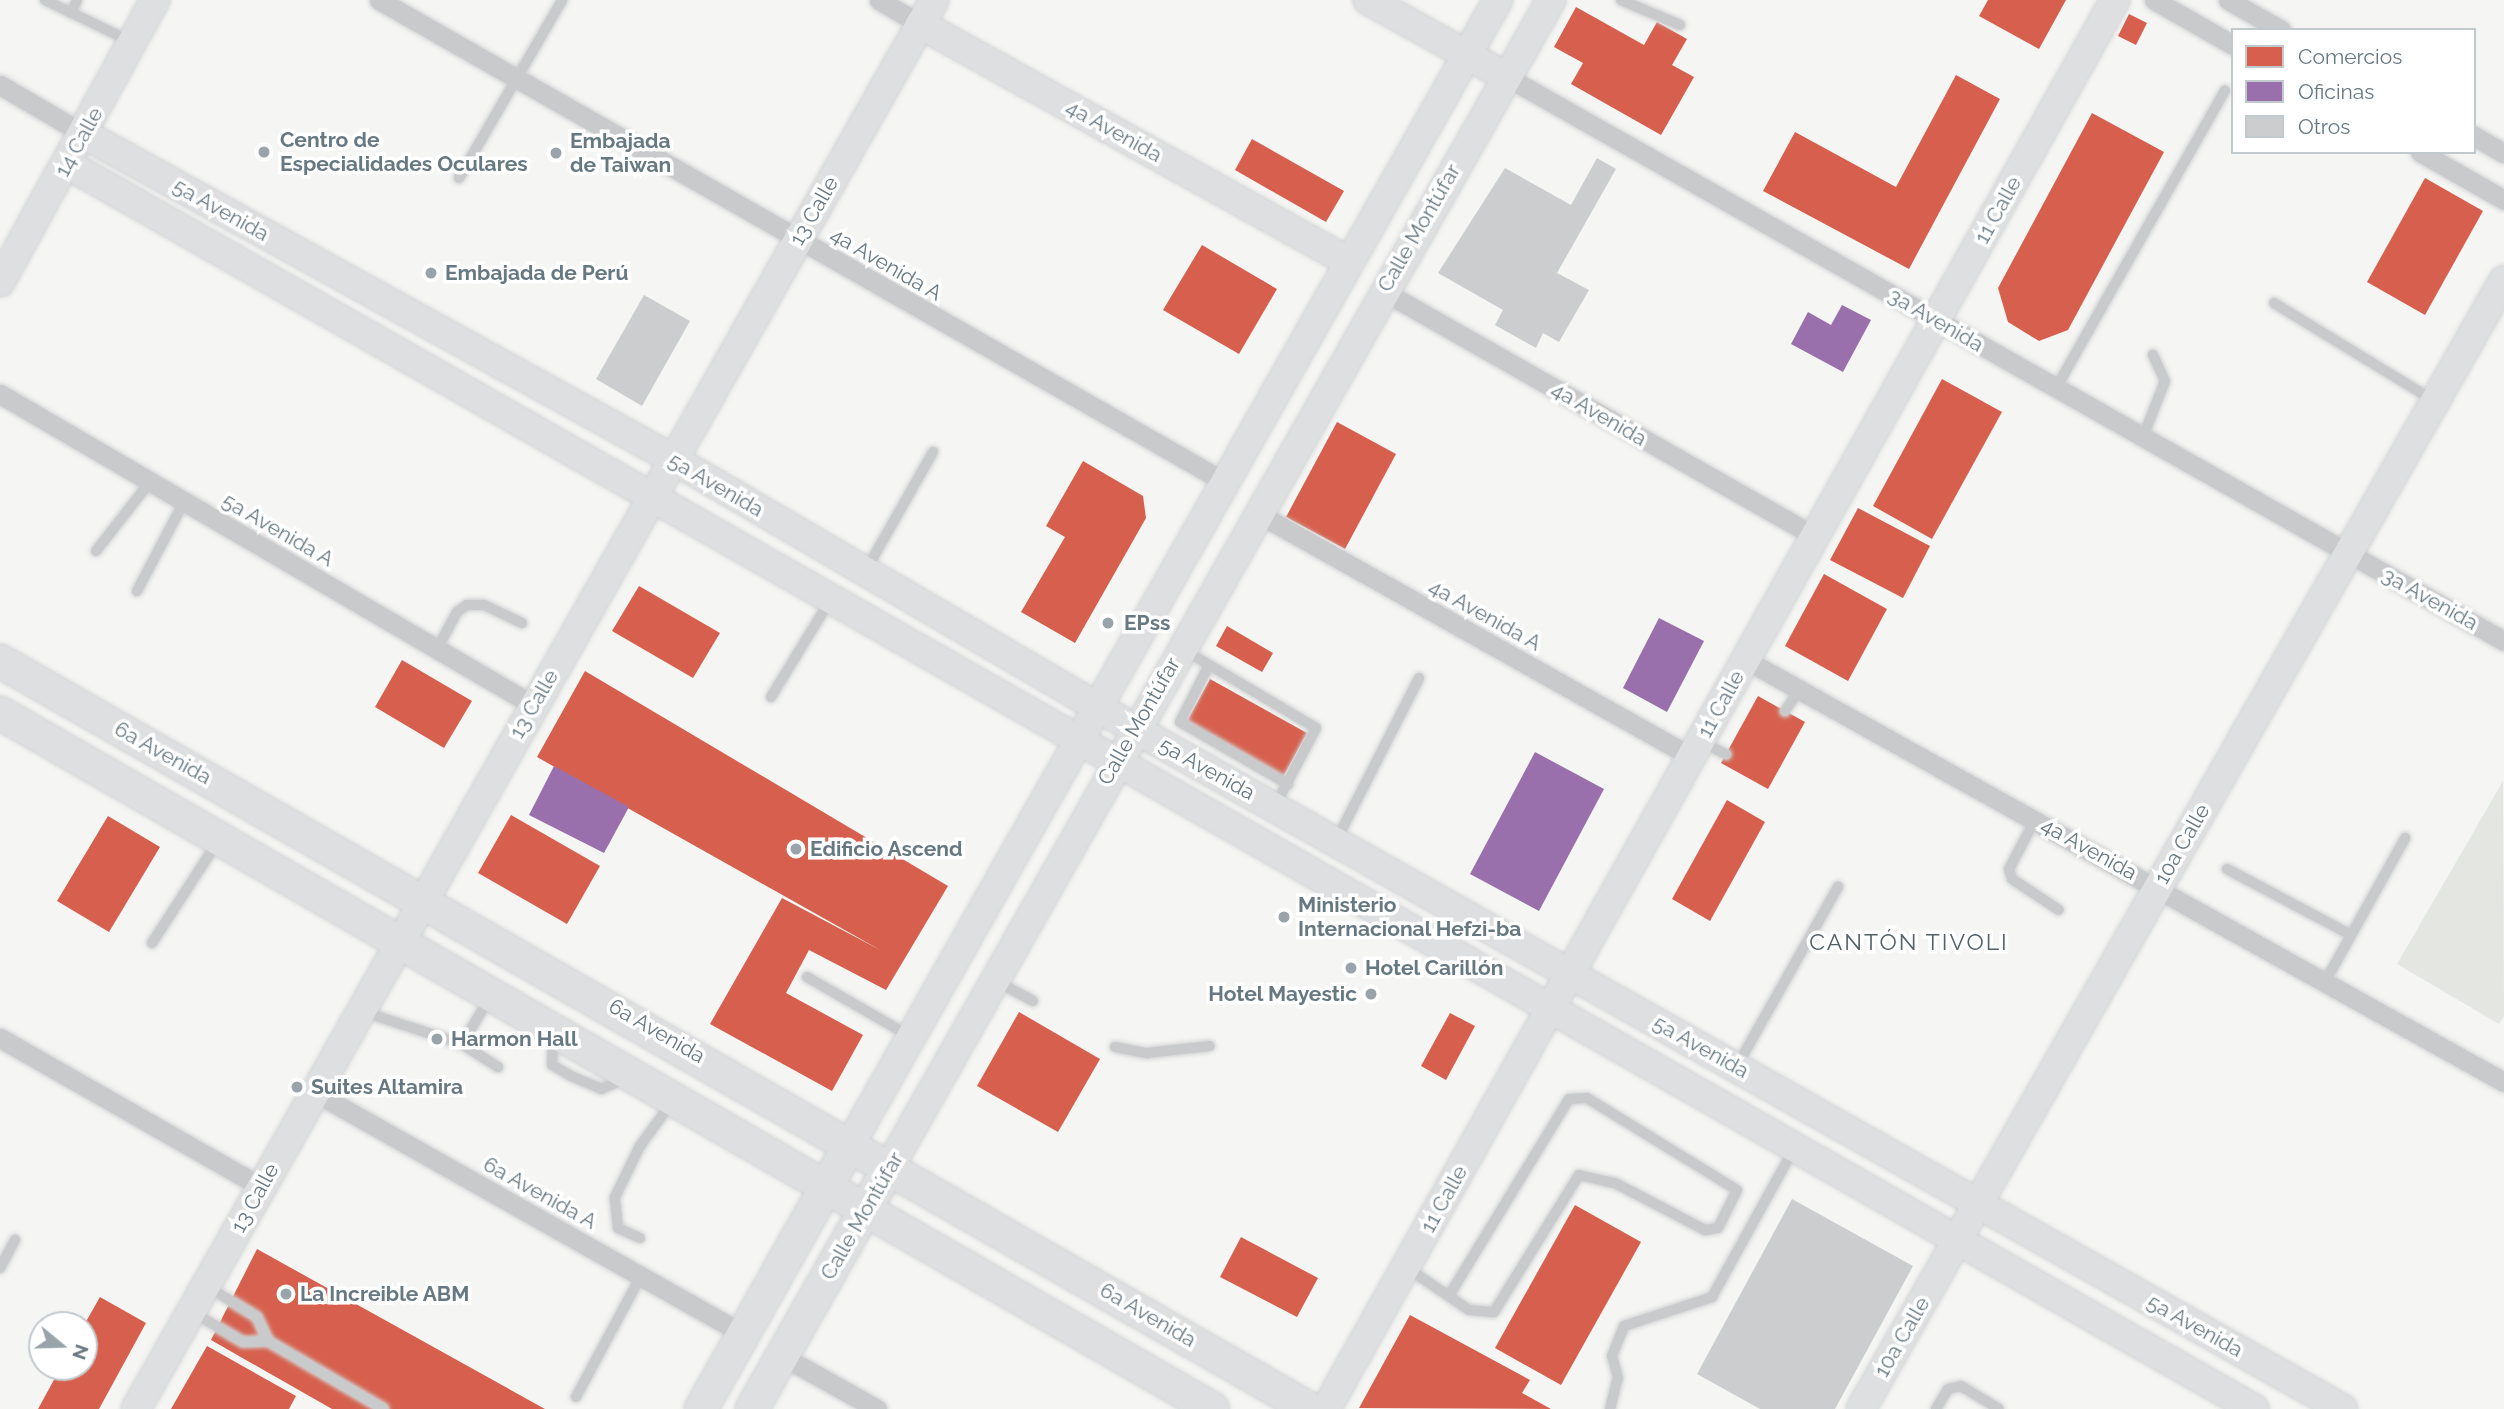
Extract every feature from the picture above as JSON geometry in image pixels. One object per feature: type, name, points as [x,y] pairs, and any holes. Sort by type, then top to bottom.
[{"type":"main road","name":"6a Avenida","points":[[0,662],[847,1150],[1310,1409]]},
{"type":"main road","points":[[0,713],[400,940],[1213,1409]]},
{"type":"main road","name":"Calle Montúfar","points":[[701,1409],[847,1150]]},
{"type":"main road","name":"Calle Montúfar","points":[[752,1409],[886,1172]]},
{"type":"street","name":"14 Calle","points":[[0,282],[84,134],[155,0]]},
{"type":"street","name":"4a Avenida A","points":[[379,0],[1225,482]]},
{"type":"street","name":"4a Avenida","points":[[879,0],[927,12],[1350,262]]},
{"type":"street","name":"3a Avenida","points":[[1368,0],[2348,553],[2502,635]]},
{"type":"street","name":"Calle Montúfar","points":[[847,1150],[1498,0]]},
{"type":"street","name":"Calle Montúfar","points":[[886,1172],[1114,764],[1552,0]]},
{"type":"street","name":"11 Calle","points":[[1326,1409],[2115,0]]},
{"type":"street","points":[[2154,0],[2231,44]]},
{"type":"street","points":[[2228,0],[2277,28]]},
{"type":"street","name":"13 Calle","points":[[136,1409],[927,12]]},
{"type":"street","name":"5a Avenida","points":[[0,85],[673,459],[1135,729],[1281,796],[1336,842],[2343,1409]]},
{"type":"street","points":[[2476,137],[2504,153]]},
{"type":"street","points":[[2424,154],[2504,200]]},
{"type":"street","name":"5a Avenida","points":[[67,164],[1077,744],[2254,1409]]},
{"type":"street","name":"10a Calle","points":[[1861,1409],[2504,280]]},
{"type":"street","name":"4a Avenida","points":[[1383,291],[1816,537]]},
{"type":"street","name":"5a Avenida A","points":[[0,394],[533,705]]},
{"type":"street","name":"4a Avenida A","points":[[1257,513],[1696,749]]},
{"type":"street","name":"4a Avenida","points":[[1746,660],[2504,1082]]},
{"type":"street","points":[[0,1038],[261,1186]]},
{"type":"street","name":"6a Avenida A","points":[[314,1092],[743,1334]]},
{"type":"street","points":[[782,1356],[877,1409]]},
{"type":"lane","points":[[45,0],[133,42]]},
{"type":"lane","points":[[71,13],[77,0]]},
{"type":"lane","points":[[459,178],[562,0]]},
{"type":"lane","points":[[1620,0],[1680,25]]},
{"type":"lane","points":[[2056,388],[2225,91]]},
{"type":"lane","points":[[2274,303],[2435,401]]},
{"type":"lane","points":[[2143,437],[2165,381],[2153,355]]},
{"type":"lane","points":[[865,572],[933,452]]},
{"type":"lane","points":[[96,551],[150,482]]},
{"type":"lane","points":[[137,591],[184,502]]},
{"type":"lane","points":[[771,697],[829,602]]},
{"type":"lane","points":[[437,649],[457,612],[467,605],[484,605],[522,623]]},
{"type":"lane","points":[[1181,648],[1316,728],[1281,796],[1180,722],[1209,665]]},
{"type":"lane","points":[[0,675],[420,905]]},
{"type":"lane","points":[[1336,842],[1419,678]]},
{"type":"lane","points":[[1785,711],[1800,689]]},
{"type":"lane","points":[[1696,749],[1726,754]]},
{"type":"lane","points":[[2035,819],[2008,869],[2012,879],[2059,910]]},
{"type":"lane","points":[[152,943],[220,838]]},
{"type":"lane","points":[[2325,982],[2405,838]]},
{"type":"lane","points":[[2227,869],[2351,935]]},
{"type":"lane","points":[[1737,1066],[1838,887]]},
{"type":"lane","points":[[807,977],[911,1037]]},
{"type":"lane","points":[[993,979],[1033,1001]]},
{"type":"lane","points":[[462,1044],[492,993]]},
{"type":"lane","points":[[360,1010],[462,1044],[498,1067]]},
{"type":"lane","points":[[1115,1047],[1147,1053],[1210,1046]]},
{"type":"lane","points":[[1406,1267],[1450,1294],[1469,1310],[1494,1312],[1579,1175],[1603,1178],[1704,1230],[1718,1228],[1737,1190],[1587,1098],[1569,1099],[1450,1294]]},
{"type":"lane","points":[[640,1238],[618,1228],[615,1198],[640,1146],[674,1099]]},
{"type":"lane","points":[[1610,1409],[1618,1378],[1612,1356],[1624,1326],[1712,1297],[1794,1149]]},
{"type":"lane","points":[[886,1172],[1282,1409]]},
{"type":"lane","points":[[0,1268],[15,1240]]},
{"type":"lane","points":[[576,1397],[641,1276]]},
{"type":"lane","points":[[206,1285],[257,1317],[268,1341]]},
{"type":"lane","points":[[191,1312],[243,1342],[268,1341],[384,1409]]},
{"type":"lane","points":[[1936,1409],[1948,1390],[1961,1386],[1999,1409]]},
{"type":"shaded area","points":[[2503,781],[2504,1016],[2499,1024],[2397,964]]},
{"type":"building: Comercios","points":[[1988,0],[2066,0],[2039,49],[1979,16]]},
{"type":"building: Comercios","points":[[1576,7],[1644,45],[1657,22],[1687,39],[1672,65],[1694,77],[1661,135],[1571,84],[1583,63],[1554,47]]},
{"type":"building: Comercios","points":[[2129,14],[2147,23],[2136,45],[2118,36]]},
{"type":"building: Comercios","points":[[1956,75],[2000,99],[1909,269],[1763,191],[1795,132],[1896,187]]},
{"type":"building: Comercios","points":[[2092,113],[2164,152],[2068,330],[2039,341],[2008,322],[1998,288]]},
{"type":"building: Comercios","points":[[1252,139],[1344,191],[1326,222],[1235,170]]},
{"type":"building: Comercios","points":[[2425,178],[2483,211],[2425,315],[2367,282]]},
{"type":"building: Comercios","points":[[1202,245],[1277,289],[1239,354],[1163,310]]},
{"type":"building: Comercios","points":[[1942,379],[2002,412],[1932,539],[1873,506]]},
{"type":"building: Comercios","points":[[1337,422],[1396,454],[1345,549],[1286,517]]},
{"type":"building: Comercios","points":[[1083,461],[1143,496],[1146,518],[1075,643],[1021,612],[1065,537],[1046,526]]},
{"type":"building: Comercios","points":[[1858,508],[1930,546],[1903,598],[1830,560]]},
{"type":"building: Comercios","points":[[1824,574],[1887,609],[1848,681],[1785,646]]},
{"type":"building: Comercios","points":[[639,586],[720,633],[693,678],[612,631]]},
{"type":"building: Comercios","points":[[1227,626],[1273,653],[1262,672],[1216,646]]},
{"type":"building: Comercios","points":[[402,660],[472,701],[444,748],[375,707]]},
{"type":"building: Comercios","name":"Edificio Ascend","points":[[585,671],[948,886],[886,990],[809,950],[786,993],[863,1035],[832,1091],[710,1024],[782,898],[882,951],[537,757]]},
{"type":"building: Comercios","points":[[1210,679],[1307,733],[1283,777],[1186,723]]},
{"type":"building: Comercios","points":[[1758,696],[1805,722],[1768,789],[1721,763]]},
{"type":"building: Comercios","points":[[1727,800],[1765,822],[1710,921],[1672,899]]},
{"type":"building: Comercios","points":[[511,815],[600,866],[567,924],[478,873]]},
{"type":"building: Comercios","points":[[108,816],[160,847],[109,932],[57,901]]},
{"type":"building: Comercios","points":[[1019,1012],[1100,1059],[1058,1132],[977,1086]]},
{"type":"building: Comercios","points":[[1450,1013],[1475,1026],[1446,1080],[1421,1066]]},
{"type":"building: Comercios","points":[[1575,1205],[1641,1242],[1561,1385],[1495,1348]]},
{"type":"building: Comercios","points":[[1241,1237],[1318,1278],[1297,1317],[1220,1277]]},
{"type":"building: Comercios","name":"La Increible ABM","points":[[257,1249],[545,1409],[332,1409],[211,1340]]},
{"type":"building: Comercios","points":[[100,1297],[146,1323],[99,1409],[38,1409],[53,1381],[98,1381],[98,1311],[92,1311]]},
{"type":"building: Comercios","points":[[1410,1315],[1530,1380],[1522,1393],[1551,1409],[1359,1408]]},
{"type":"building: Comercios","points":[[207,1346],[296,1396],[289,1409],[171,1409]]},
{"type":"building: Oficinas","points":[[1842,305],[1871,320],[1843,372],[1791,344],[1808,312],[1831,325]]},
{"type":"building: Oficinas","points":[[1659,618],[1704,641],[1667,712],[1623,688]]},
{"type":"building: Oficinas","points":[[1535,752],[1604,789],[1539,911],[1470,874]]},
{"type":"building: Oficinas","points":[[554,766],[629,807],[604,853],[529,815]]},
{"type":"building: Otros","points":[[1597,158],[1616,169],[1557,273],[1589,290],[1559,342],[1543,333],[1536,348],[1495,325],[1503,310],[1438,273],[1505,168],[1571,205]]},
{"type":"building: Otros","points":[[644,295],[690,321],[642,406],[596,379]]},
{"type":"building: Otros","points":[[1792,1199],[1913,1266],[1835,1409],[1760,1409],[1697,1374]]},
{"type":"place","name":"Centro de Especialidades Oculares","points":[[264,152]]},
{"type":"place","name":"Embajada de Taiwan","points":[[556,153]]},
{"type":"place","name":"Embajada de Perú","points":[[431,273]]},
{"type":"place","name":"EPss","points":[[1108,623]]},
{"type":"place","name":"Edificio Ascend","points":[[796,849]]},
{"type":"place","name":"Ministerio Internacional Hefzi-ba","points":[[1284,917]]},
{"type":"place","name":"Hotel Carillón","points":[[1351,968]]},
{"type":"place","name":"Hotel Mayestic","points":[[1371,994]]},
{"type":"place","name":"Harmon Hall","points":[[437,1039]]},
{"type":"place","name":"Suites Altamira","points":[[297,1087]]},
{"type":"place","name":"La Increible ABM","points":[[286,1294]]},
{"type":"district","name":"CANTÓN TIVOLI","points":[[1909,942]]}]
